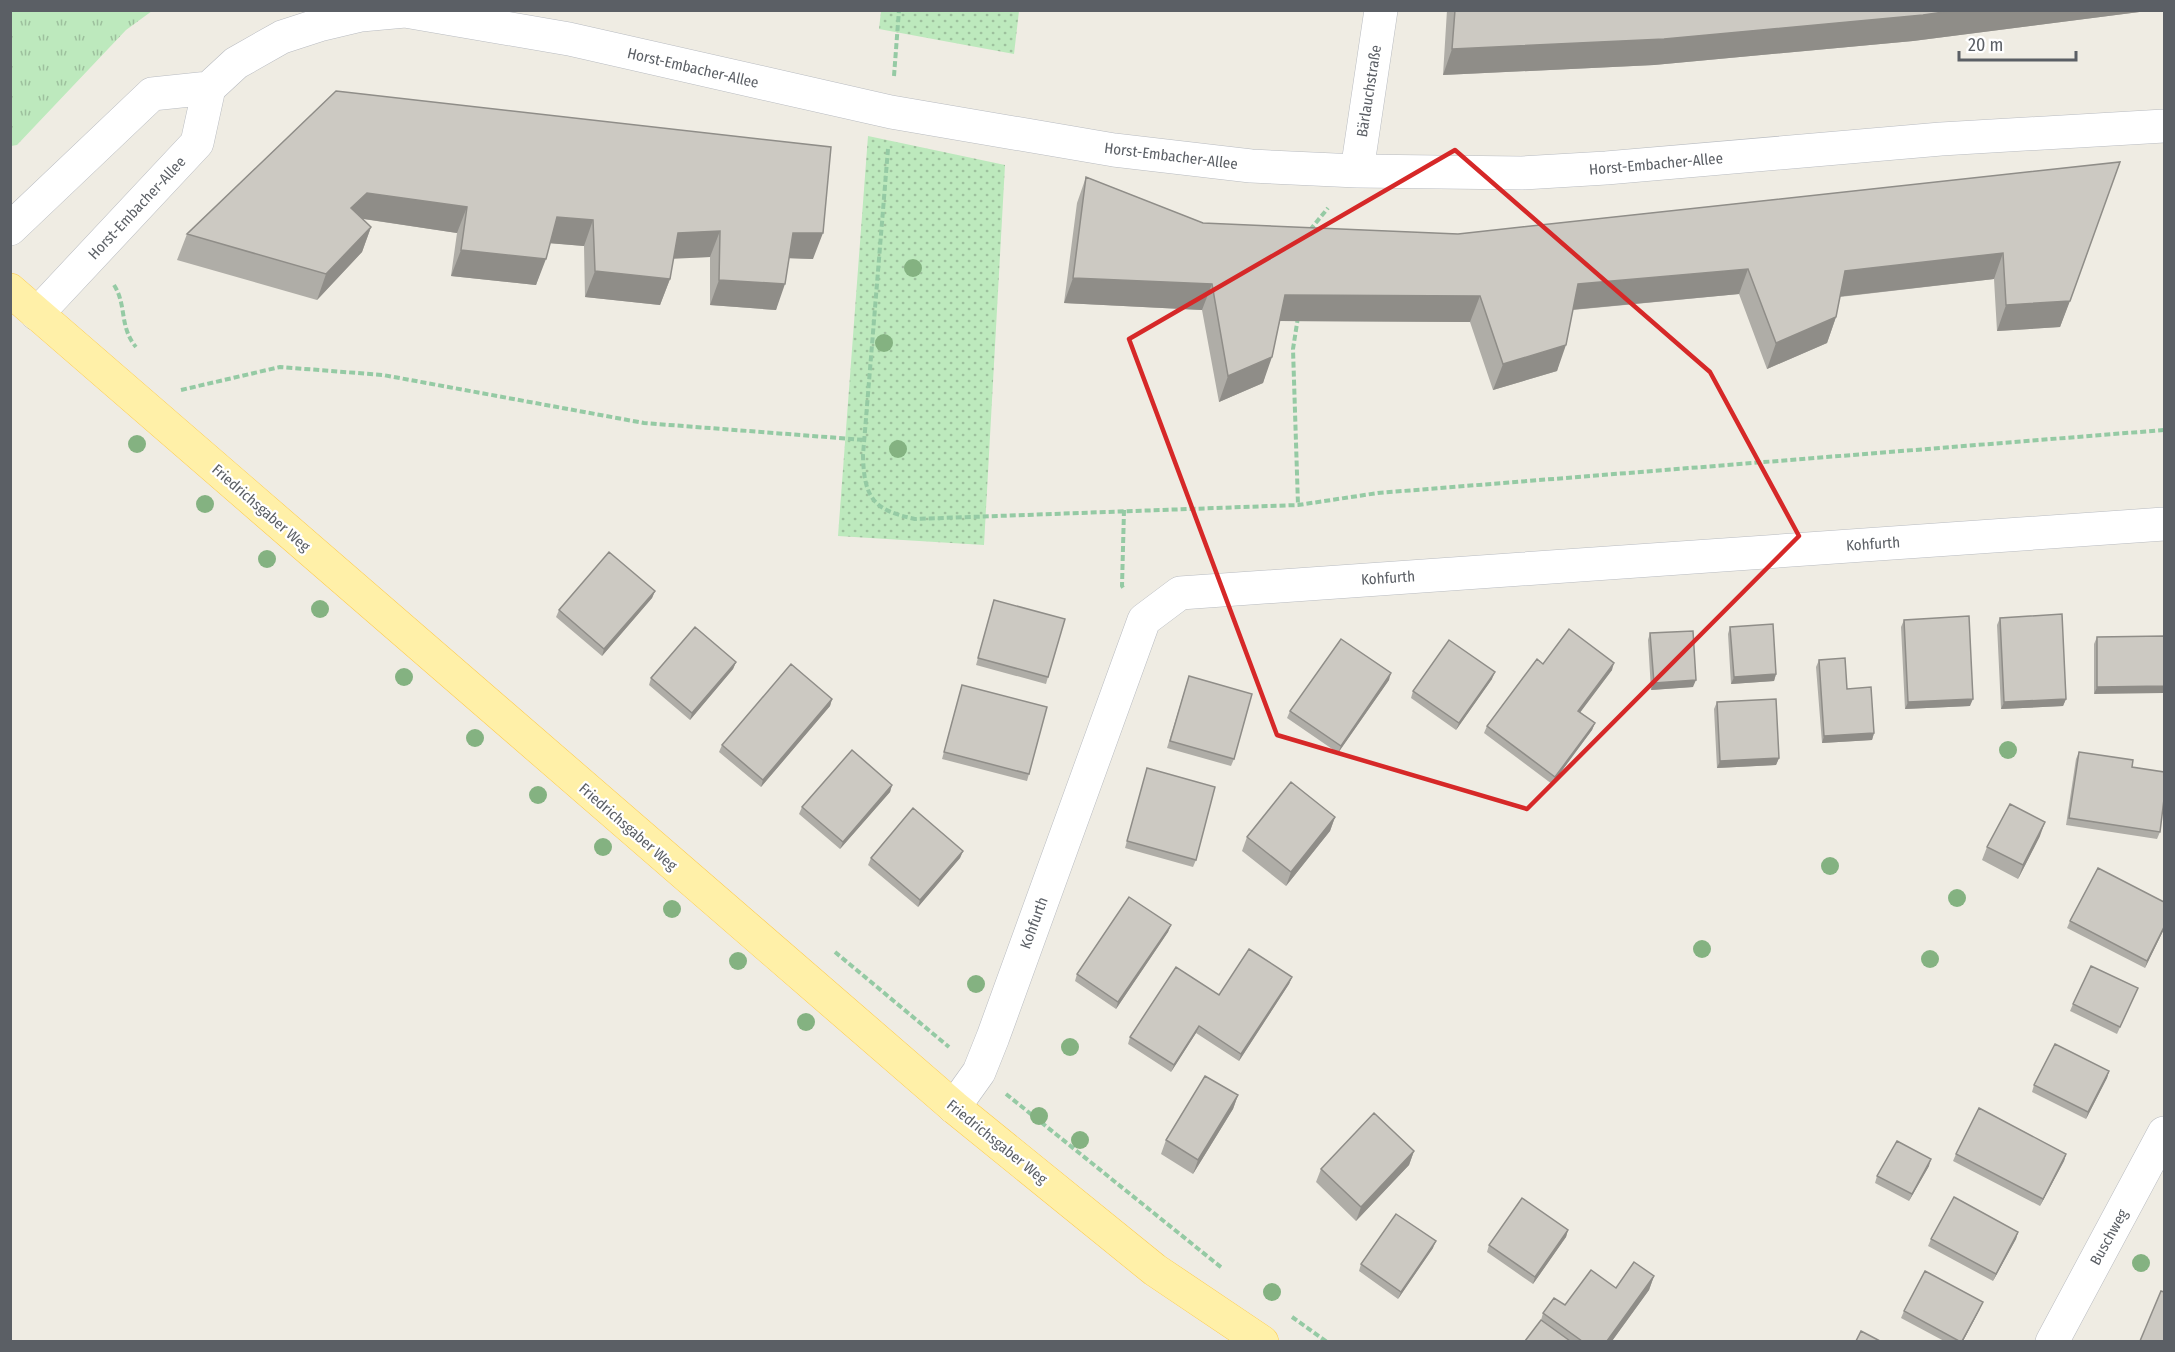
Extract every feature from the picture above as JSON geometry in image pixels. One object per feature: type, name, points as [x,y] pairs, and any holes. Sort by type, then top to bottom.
[{"type":"main road","name":"Friedrichsgaber Weg","points":[[10,290],[954,1107],[1155,1270],[1262,1341]]},
{"type":"street","name":"Bärlauchstraße","points":[[1357,171],[1381,10]]},
{"type":"street","name":"Horst-Embacher-Allee","points":[[37,314],[197,143],[209,88],[236,63],[282,37],[320,25],[360,15],[405,11],[569,39],[891,112],[1114,150],[1251,166],[1357,171],[1522,173],[1585,170],[1941,139],[2164,126]]},
{"type":"street","points":[[10,229],[152,94],[209,88]]},
{"type":"street","name":"Kohfurth","points":[[954,1107],[979,1072],[1144,620],[1179,592],[2164,524]]},
{"type":"street","name":"Buschweg","points":[[2052,1341],[2164,1133]]},
{"type":"path","points":[[899,10],[865,440],[864,480],[871,499],[889,513],[915,519],[1298,505],[1378,493],[2164,430]]},
{"type":"path","points":[[1308,242],[1310,231],[1357,171]]},
{"type":"path","points":[[88,261],[112,282],[122,298],[122,319],[132,343],[139,351]]},
{"type":"path","points":[[1298,505],[1293,349],[1299,306]]},
{"type":"path","points":[[182,399],[174,392],[280,367],[383,375],[644,423],[865,440]]},
{"type":"path","points":[[1124,510],[1122,586],[1144,620]]},
{"type":"path","points":[[833,950],[979,1072],[1225,1270]]},
{"type":"path","points":[[1290,1316],[1328,1341]]},
{"type":"highlighted area","points":[[1455,150],[1710,372],[1799,536],[1527,809],[1277,735],[1129,339]]},
{"type":"green space","points":[[10,11],[152,11],[126,30],[17,145],[11,146]]},
{"type":"green space","points":[[881,11],[1019,11],[1014,54],[879,29]]},
{"type":"green space","points":[[868,136],[1005,165],[984,545],[838,536]]},
{"type":"building","points":[[1455,10],[1957,10],[1664,39],[1452,49]]},
{"type":"building","points":[[336,91],[831,147],[823,233],[793,233],[785,284],[719,280],[720,231],[678,233],[670,279],[595,271],[593,220],[557,217],[546,259],[461,250],[467,207],[367,193],[351,208],[371,227],[326,274],[187,234]]},
{"type":"building","points":[[2120,162],[2070,301],[2006,305],[2003,253],[1845,271],[1836,317],[1776,343],[1748,269],[1578,284],[1566,345],[1503,364],[1480,296],[1285,295],[1272,357],[1228,376],[1212,284],[1073,278],[1086,177],[1203,223],[1458,234]]},
{"type":"building","points":[[609,552],[655,591],[604,649],[559,610]]},
{"type":"building","points":[[994,600],[1065,619],[1048,677],[978,658]]},
{"type":"building","points":[[2062,614],[2066,699],[2004,702],[2000,618]]},
{"type":"building","points":[[1969,616],[1973,699],[1908,702],[1904,620]]},
{"type":"building","points":[[1773,624],[1776,674],[1734,677],[1730,627]]},
{"type":"building","points":[[695,627],[736,662],[692,713],[651,678]]},
{"type":"building","points":[[1569,629],[1614,663],[1578,711],[1595,723],[1555,777],[1487,726],[1537,659],[1543,664]]},
{"type":"building","points":[[1693,631],[1696,680],[1654,683],[1650,633]]},
{"type":"building","points":[[2164,636],[2164,686],[2097,687],[2097,637]]},
{"type":"building","points":[[1341,639],[1391,673],[1341,746],[1290,711]]},
{"type":"building","points":[[1449,640],[1495,672],[1459,723],[1413,691]]},
{"type":"building","points":[[1845,658],[1847,689],[1871,687],[1874,733],[1824,736],[1819,660]]},
{"type":"building","points":[[791,664],[832,699],[763,780],[722,745]]},
{"type":"building","points":[[1189,676],[1252,694],[1234,759],[1170,741]]},
{"type":"building","points":[[962,685],[1047,707],[1029,774],[944,752]]},
{"type":"building","points":[[1776,699],[1779,758],[1720,761],[1717,702]]},
{"type":"building","points":[[852,750],[892,785],[843,842],[802,807]]},
{"type":"building","points":[[2079,752],[2133,760],[2132,767],[2164,772],[2160,832],[2069,818]]},
{"type":"building","points":[[1147,768],[1215,787],[1196,860],[1127,841]]},
{"type":"building","points":[[1291,782],[1335,817],[1291,872],[1247,837]]},
{"type":"building","points":[[2010,804],[2045,822],[2023,865],[1987,847]]},
{"type":"building","points":[[913,808],[963,851],[920,900],[871,858]]},
{"type":"building","points":[[2098,868],[2164,902],[2164,927],[2147,961],[2070,921]]},
{"type":"building","points":[[1129,897],[1171,925],[1118,1002],[1077,974]]},
{"type":"building","points":[[1249,949],[1292,977],[1241,1054],[1199,1026],[1174,1065],[1130,1037],[1176,967],[1219,995]]},
{"type":"building","points":[[2091,966],[2138,988],[2120,1027],[2073,1004]]},
{"type":"building","points":[[2055,1044],[2109,1071],[2088,1112],[2034,1085]]},
{"type":"building","points":[[1205,1076],[1238,1095],[1198,1160],[1166,1140]]},
{"type":"building","points":[[1979,1108],[2066,1154],[2043,1199],[1956,1154]]},
{"type":"building","points":[[1374,1113],[1414,1151],[1361,1207],[1321,1169]]},
{"type":"building","points":[[1897,1141],[1931,1159],[1912,1194],[1877,1176]]},
{"type":"building","points":[[1954,1197],[2018,1232],[1996,1274],[1931,1239]]},
{"type":"building","points":[[1522,1198],[1568,1230],[1535,1277],[1489,1245]]},
{"type":"building","points":[[1396,1214],[1436,1241],[1401,1292],[1361,1264]]},
{"type":"building","points":[[1634,1262],[1654,1276],[1607,1341],[1582,1341],[1543,1313],[1554,1298],[1565,1305],[1591,1270],[1616,1288]]},
{"type":"building","points":[[1925,1271],[1983,1302],[1962,1341],[1904,1311]]},
{"type":"building","points":[[2161,1291],[2164,1292],[2164,1341],[2140,1341]]},
{"type":"building","points":[[1541,1320],[1570,1341],[1525,1341]]},
{"type":"building","points":[[1861,1331],[1880,1341],[1856,1341]]}]
